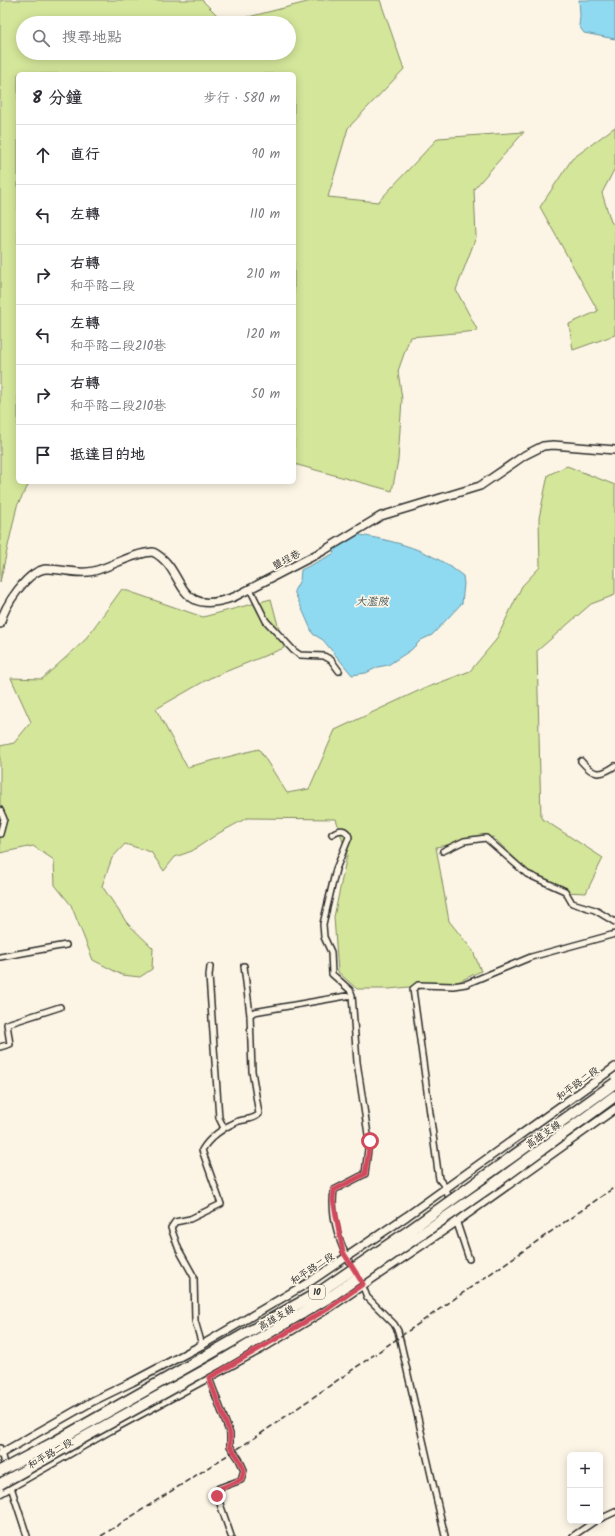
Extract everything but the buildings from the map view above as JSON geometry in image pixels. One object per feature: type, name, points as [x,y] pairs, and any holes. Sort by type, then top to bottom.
[{"type":"highway","name":"高雄支線","points":[[0,1471],[58,1440],[320,1291],[410,1230],[615,1083]]},
{"type":"highway","name":"高雄支線","points":[[0,1484],[218,1363],[333,1295],[494,1184],[615,1096]]},
{"type":"street","name":"鹽埕巷","points":[[0,624],[3,614],[15,594],[39,571],[49,569],[68,572],[88,572],[153,552],[159,555],[170,568],[186,592],[200,601],[219,603],[250,589],[323,551],[381,516],[480,486],[519,458],[543,446],[553,445],[615,450]]},
{"type":"street","points":[[250,589],[266,621],[294,651],[300,655],[324,656],[330,660],[339,671]]},
{"type":"street","points":[[581,761],[589,771],[594,773],[606,771],[615,766]]},
{"type":"street","points":[[0,810],[4,819],[0,834]]},
{"type":"street","points":[[332,834],[338,830],[342,830],[348,834],[349,837],[340,857],[328,898],[324,924],[324,937],[332,952],[332,974],[350,990],[352,995],[357,1062],[370,1141],[365,1174],[334,1190],[333,1200],[343,1252],[363,1284],[367,1297],[394,1324],[398,1331],[445,1536]]},
{"type":"street","points":[[443,851],[464,841],[486,838],[527,874],[565,891],[572,902],[596,910],[615,922]]},
{"type":"street","points":[[469,1258],[446,1188],[439,1179],[413,989],[418,985],[453,986],[466,984],[531,957],[615,934]]},
{"type":"street","points":[[0,957],[66,945]]},
{"type":"street","points":[[202,1345],[195,1321],[194,1277],[179,1250],[171,1228],[175,1222],[190,1219],[221,1204],[202,1150],[224,1128],[237,1121],[255,1117],[259,1114],[252,1071],[250,1015],[244,966]]},
{"type":"street","points":[[210,967],[219,1118],[224,1128]]},
{"type":"street","points":[[250,1015],[254,1012],[352,995]]},
{"type":"street","points":[[0,1047],[10,1044],[7,1024],[60,1007]]},
{"type":"street","name":"和平路二段","points":[[0,1452],[93,1401],[202,1345],[289,1295],[347,1258],[615,1067]]},
{"type":"street","name":"和平路二段","points":[[0,1493],[110,1430],[209,1378],[329,1308],[456,1222],[615,1109]]},
{"type":"street","points":[[209,1378],[230,1434],[230,1446],[239,1459],[244,1470],[241,1480],[219,1488],[216,1492],[231,1536]]},
{"type":"street","points":[[0,1452],[27,1536]]},
{"type":"street","points":[[603,1518],[615,1512]]},
{"type":"street","points":[[573,1536],[591,1524]]},
{"type":"green space","points":[[202,0],[218,16],[16,16],[16,60],[296,60],[296,16],[252,16],[315,0],[380,0],[404,69],[348,128],[328,197],[378,202],[438,138],[524,132],[474,189],[476,237],[456,290],[478,331],[410,337],[398,371],[402,399],[398,460],[392,491],[296,465],[296,72],[16,72],[16,484],[29,484],[17,506],[0,582],[0,1]]},
{"type":"green space","points":[[615,127],[615,168],[602,193],[611,222],[615,225],[615,335],[573,350],[569,324],[598,311],[540,207],[572,159]]},
{"type":"green space","points":[[567,466],[615,485],[615,595],[591,604],[537,651],[541,818],[603,858],[586,893],[564,892],[538,881],[493,837],[436,847],[449,921],[473,951],[481,971],[458,982],[389,989],[357,989],[338,972],[334,917],[347,855],[336,819],[247,818],[219,833],[192,851],[175,857],[164,871],[151,852],[125,844],[112,858],[102,886],[127,923],[153,948],[152,969],[140,977],[122,975],[93,960],[71,905],[55,885],[54,860],[33,846],[0,853],[0,746],[14,743],[31,722],[11,678],[42,679],[84,641],[122,589],[203,617],[271,599],[284,648],[210,678],[156,709],[187,767],[259,749],[287,793],[309,789],[335,730],[418,691],[470,671],[496,640],[522,586],[540,567],[539,518],[548,475]]},
{"type":"water","points":[[579,0],[615,0],[615,39],[584,33],[579,26]]},
{"type":"water","name":"大濫陂","points":[[354,534],[398,543],[425,553],[438,559],[463,576],[464,584],[462,603],[432,635],[421,640],[411,650],[388,665],[378,667],[366,673],[352,675],[323,640],[313,634],[294,591],[300,580],[301,570],[333,554],[336,545]]},
{"type":"railway","points":[[101,1536],[256,1437],[615,1187]]},
{"type":"route","points":[[217,1496],[216,1490],[219,1488],[241,1480],[244,1470],[229,1444],[231,1437],[209,1378],[262,1349],[329,1308],[363,1284],[343,1252],[333,1200],[334,1190],[365,1174],[370,1141]]}]
